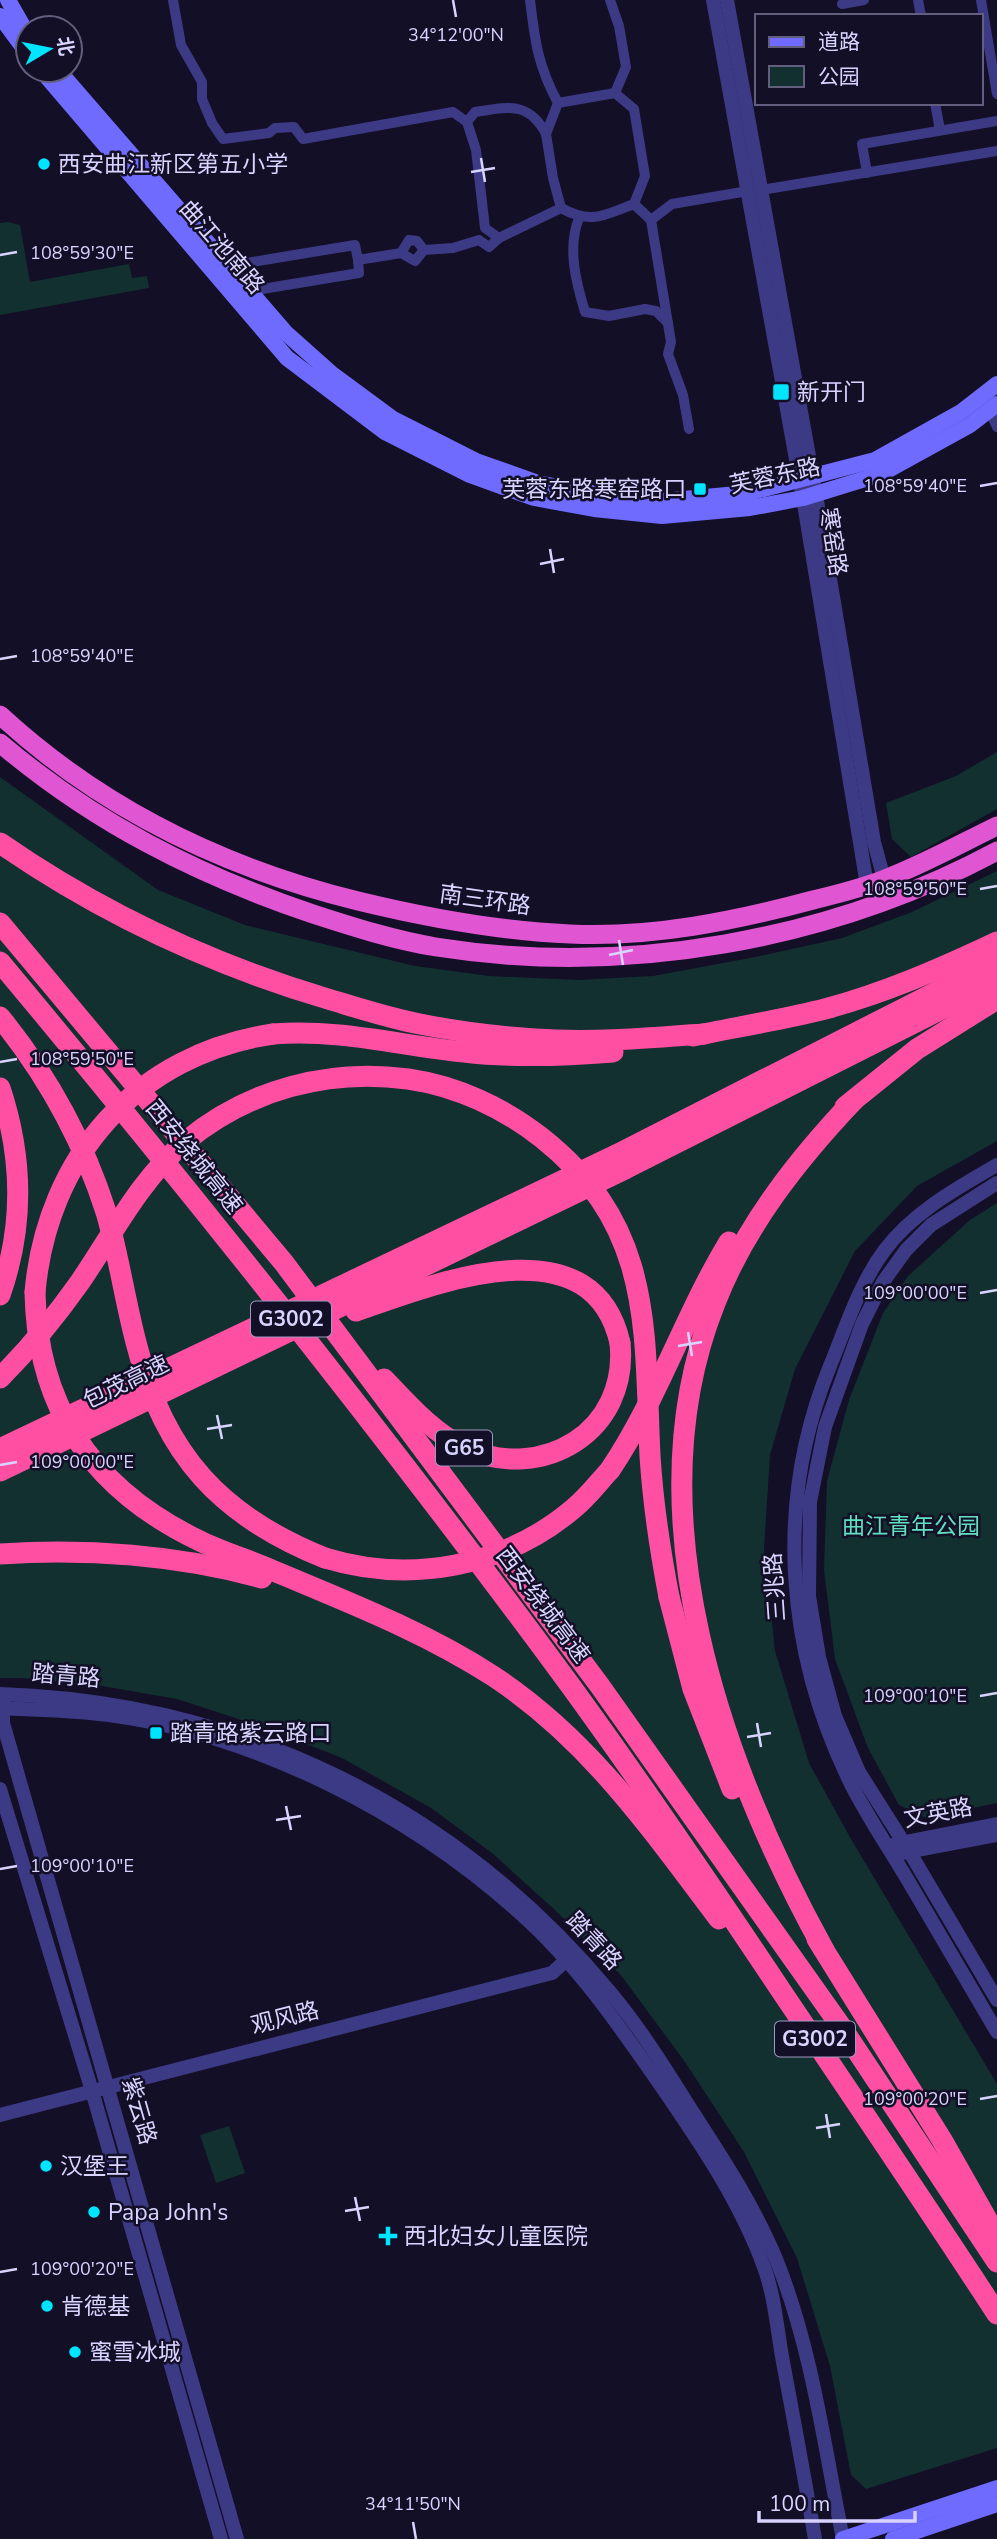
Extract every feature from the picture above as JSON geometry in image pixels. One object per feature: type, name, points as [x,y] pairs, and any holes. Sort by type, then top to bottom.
[{"type":"highway","name":"南三环路","points":[[0,715],[50,758],[86,784],[143,820],[204,850],[306,888],[461,923],[508,930],[573,934],[654,930],[730,920],[875,882],[918,865],[997,826]]},
{"type":"highway","points":[[0,743],[87,810],[195,869],[289,906],[366,930],[434,947],[478,953],[553,957],[631,955],[703,948],[790,930],[881,902],[958,871],[997,851]]},
{"type":"highway","points":[[0,843],[117,915],[201,955],[282,985],[382,1016],[451,1029],[557,1040],[618,1040],[704,1034]]},
{"type":"highway","name":"西安绕城高速","points":[[0,923],[171,1125],[301,1286],[600,1686],[840,2025],[997,2262]]},
{"type":"highway","points":[[859,2104],[645,1820],[567,1734],[512,1690],[463,1658],[413,1631],[200,1541],[146,1510],[110,1481],[84,1450],[54,1395],[37,1337],[35,1292],[40,1253],[53,1208],[79,1156],[104,1123],[139,1090],[170,1068],[218,1047],[273,1034],[336,1033],[462,1052],[555,1056],[615,1052],[767,1023],[853,1000],[930,972],[997,942]]},
{"type":"highway","points":[[275,1339],[422,1266],[997,961]]},
{"type":"highway","name":"西安绕城高速","points":[[0,962],[260,1279],[444,1517],[668,1822],[997,2314]]},
{"type":"highway","points":[[0,1449],[620,1162],[997,981]]},
{"type":"highway","points":[[0,1017],[53,1093],[83,1147],[110,1225],[143,1368],[158,1409],[177,1446],[207,1483],[244,1516],[271,1534],[325,1558],[362,1567],[399,1570],[445,1567],[490,1556],[528,1540],[561,1518],[585,1497],[610,1470],[639,1422],[682,1329],[732,1237],[795,1157],[854,1100],[917,1049],[997,999]]},
{"type":"highway","points":[[0,1378],[37,1338],[70,1296],[147,1181],[174,1151],[215,1120],[243,1104],[307,1082],[335,1078],[394,1077],[451,1090],[501,1111],[547,1142],[596,1194],[622,1241],[636,1279],[644,1320],[654,1507],[669,1597],[693,1689],[729,1782],[760,1843],[935,2129],[997,2237]]},
{"type":"highway","points":[[0,1088],[13,1134],[18,1188],[14,1245],[0,1295]]},
{"type":"highway","points":[[824,1950],[770,1845],[725,1730],[709,1672],[691,1587],[682,1511],[682,1459],[687,1405],[695,1367],[707,1323],[723,1283],[767,1206],[854,1100]]},
{"type":"highway","name":"G65","points":[[275,1339],[452,1280],[520,1270],[565,1276],[589,1290],[607,1310],[620,1343],[621,1374],[616,1393],[608,1409],[590,1430],[566,1447],[549,1453],[521,1458],[493,1456],[463,1447],[430,1424],[378,1372],[301,1286]]},
{"type":"highway","name":"包茂高速","points":[[0,1471],[275,1339]]},
{"type":"highway","points":[[0,1554],[100,1554],[180,1562],[258,1577],[346,1603]]},
{"type":"main road","points":[[0,16],[14,35]]},
{"type":"main road","name":"曲江池南路","points":[[53,84],[287,358]]},
{"type":"main road","name":"曲江池南路","points":[[70,84],[307,354]]},
{"type":"main road","name":"芙蓉东路","points":[[307,354],[393,419],[476,461],[538,483],[597,494],[662,501],[748,493],[875,460],[961,412],[997,384]]},
{"type":"main road","name":"芙蓉东路","points":[[287,358],[386,432],[470,475],[534,498],[594,509],[662,516],[750,508],[809,495],[881,474],[960,431],[993,407]]},
{"type":"main road","points":[[843,2539],[997,2488]]},
{"type":"main road","points":[[893,2539],[997,2504]]},
{"type":"street","points":[[173,0],[181,46],[202,82],[202,99],[212,123],[223,139],[269,134],[275,128],[294,127],[303,139],[453,111],[467,122],[476,150],[485,228],[479,240],[453,248],[424,250],[415,261],[401,253],[358,260]]},
{"type":"street","points":[[530,0],[540,66],[558,103],[547,134]]},
{"type":"street","points":[[610,0],[619,26],[626,67],[615,93]]},
{"type":"street","name":"寒窑路","points":[[713,0],[754,191],[868,807],[875,882]]},
{"type":"street","name":"寒窑路","points":[[727,0],[754,191]]},
{"type":"street","points":[[842,4],[864,0]]},
{"type":"street","points":[[981,0],[997,94]]},
{"type":"street","points":[[467,122],[475,112],[514,107],[527,111],[539,121],[547,134],[553,178],[561,208],[579,218],[600,216],[634,204],[645,176],[634,109],[615,93]]},
{"type":"street","points":[[558,103],[615,93]]},
{"type":"street","points":[[935,105],[940,130]]},
{"type":"street","points":[[867,173],[862,144],[997,121]]},
{"type":"street","points":[[652,220],[672,204],[997,151]]},
{"type":"street","points":[[634,204],[652,220],[671,342],[668,354],[684,395],[689,429]]},
{"type":"street","points":[[479,240],[489,247],[499,238],[561,208]]},
{"type":"street","points":[[579,218],[573,232],[575,276],[585,312],[609,316],[645,309],[656,311],[668,323]]},
{"type":"street","points":[[485,228],[499,238]]},
{"type":"street","points":[[228,266],[355,245],[359,273],[250,291]]},
{"type":"street","points":[[993,407],[997,427]]},
{"type":"street","name":"三兆路","points":[[997,1165],[936,1203],[897,1237],[884,1251],[867,1279],[815,1403],[794,1517],[795,1564],[803,1650],[835,1745],[852,1785],[997,2032]]},
{"type":"street","name":"三兆路","points":[[997,1183],[931,1225],[906,1250],[883,1282],[862,1324],[825,1427],[810,1502],[809,1595],[819,1657],[835,1716],[859,1772],[997,2000]]},
{"type":"street","name":"踏青路","points":[[1,1701],[82,1699],[129,1706],[218,1729],[302,1758],[386,1802],[468,1854],[534,1910],[697,2138],[737,2208],[764,2268],[775,2310],[815,2539]]},
{"type":"street","name":"紫云路","points":[[1,1701],[2,1723],[237,2539]]},
{"type":"street","name":"紫云路","points":[[0,1789],[92,2091],[221,2539]]},
{"type":"street","name":"文英路","points":[[890,1851],[997,1824]]},
{"type":"street","name":"文英路","points":[[906,1847],[997,1835]]},
{"type":"street","name":"踏青路","points":[[570,1957],[612,1994],[672,2078],[737,2180],[759,2221],[777,2263],[806,2352],[843,2539]]},
{"type":"street","name":"观风路","points":[[0,2115],[552,1973],[570,1957]]},
{"type":"green space","points":[[0,223],[20,225],[30,282],[129,264],[132,278],[147,276],[149,288],[0,315]]},
{"type":"green space","points":[[997,752],[997,809],[911,857],[892,839],[886,803],[956,776]]},
{"type":"green space","points":[[0,777],[158,890],[245,925],[415,966],[489,976],[578,980],[653,976],[750,958],[842,938],[912,912],[997,871],[997,1141],[917,1186],[855,1251],[795,1369],[770,1455],[764,1549],[775,1651],[809,1763],[851,1839],[997,2084],[997,2448],[866,2489],[851,2475],[830,2366],[797,2258],[744,2152],[685,2062],[620,1974],[492,1853],[431,1808],[342,1758],[263,1727],[177,1699],[96,1685],[0,1678]]},
{"type":"green space","name":"曲江青年公园","points":[[997,1203],[997,1803],[926,1818],[899,1805],[868,1748],[835,1659],[824,1570],[827,1481],[849,1400],[883,1313],[908,1276],[970,1220]]},
{"type":"green space","points":[[229,2126],[245,2173],[216,2183],[200,2135]]},
{"type":"place","name":"西安曲江新区第五小学","points":[[44,164]]},
{"type":"place","name":"新开门","points":[[781,392]]},
{"type":"place","name":"芙蓉东路寒窑路口","points":[[700,489]]},
{"type":"place","name":"踏青路紫云路口","points":[[156,1733]]},
{"type":"place","name":"汉堡王","points":[[46,2166]]},
{"type":"place","name":"Papa John's","points":[[94,2212]]},
{"type":"place","name":"西北妇女儿童医院","points":[[388,2236]]},
{"type":"place","name":"肯德基","points":[[47,2306]]},
{"type":"place","name":"蜜雪冰城","points":[[75,2352]]}]
